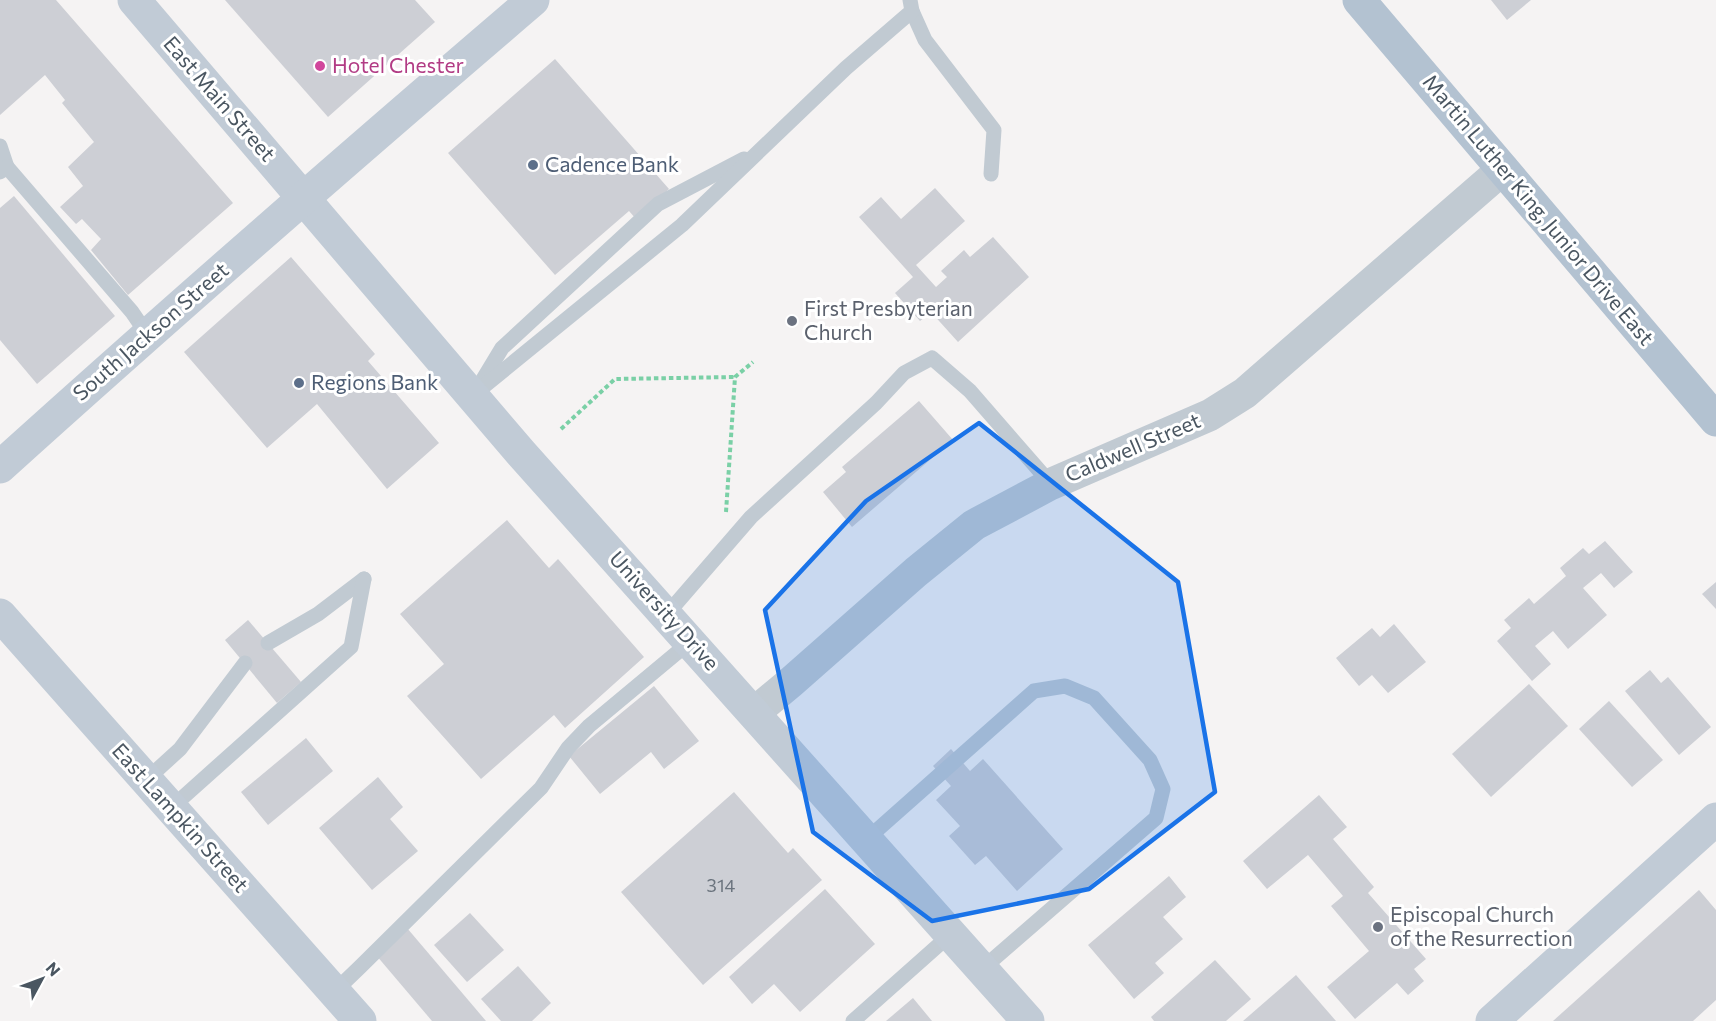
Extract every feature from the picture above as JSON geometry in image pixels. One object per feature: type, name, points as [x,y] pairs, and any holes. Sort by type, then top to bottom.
[{"type":"main road","name":"Martin Luther King, Junior Drive East","points":[[1359,0],[1716,420]]},
{"type":"street","name":"East Main Street","points":[[134,0],[304,198]]},
{"type":"street","name":"South Jackson Street","points":[[0,467],[147,334],[532,0]]},
{"type":"street","name":"Caldwell Street","points":[[754,713],[916,572],[974,525],[1051,484],[1210,415],[1245,393],[1503,169]]},
{"type":"street","name":"University Drive","points":[[304,198],[472,396],[1028,1021]]},
{"type":"street","name":"East Lampkin Street","points":[[0,615],[360,1021]]},
{"type":"street","points":[[1492,1021],[1716,819]]},
{"type":"lane","points":[[472,396],[682,225],[911,6],[925,40],[994,130],[991,174]]},
{"type":"lane","points":[[0,146],[3,169],[132,312],[147,334]]},
{"type":"lane","points":[[472,396],[502,348],[658,204],[761,150]]},
{"type":"lane","points":[[666,614],[751,517],[876,403],[904,373],[932,358],[970,390],[1051,484]]},
{"type":"lane","points":[[171,808],[351,647],[364,579],[318,614],[268,643]]},
{"type":"lane","points":[[334,992],[542,789],[568,748],[589,726],[691,642]]},
{"type":"lane","points":[[146,780],[180,748],[245,663]]},
{"type":"lane","points":[[867,839],[1034,691],[1065,686],[1094,698],[1150,760],[1163,789],[1156,818],[982,969]]},
{"type":"lane","points":[[853,1021],[951,934]]},
{"type":"path","points":[[561,429],[615,380],[735,377],[753,362]]},
{"type":"path","points":[[726,516],[735,377]]},
{"type":"highlighted area","points":[[979,423],[1178,582],[1215,792],[1089,889],[932,921],[813,832],[765,610],[866,501]]},
{"type":"building","points":[[0,0],[56,0],[233,203],[128,295],[91,250],[101,239],[82,219],[76,224],[60,207],[83,186],[68,167],[94,142],[62,103],[65,100],[45,75],[0,115]]},
{"type":"building","points":[[225,0],[415,0],[435,22],[328,117]]},
{"type":"building","points":[[1491,0],[1531,0],[1507,20]]},
{"type":"building","points":[[555,59],[669,189],[636,219],[629,211],[555,275],[448,153]]},
{"type":"building","points":[[935,188],[965,221],[916,265],[936,287],[947,277],[941,271],[964,250],[970,257],[993,237],[1029,277],[958,342],[931,312],[920,321],[895,293],[913,277],[859,217],[881,197],[901,219]]},
{"type":"building","points":[[14,196],[115,316],[37,384],[0,340],[0,208]]},
{"type":"building","name":"Regions Bank","points":[[291,257],[375,354],[368,361],[439,443],[387,489],[317,404],[267,448],[184,352]]},
{"type":"building","points":[[919,401],[953,440],[852,527],[823,492],[846,472],[842,467]]},
{"type":"building","points":[[507,520],[549,568],[558,559],[644,657],[565,728],[554,715],[481,779],[407,696],[444,664],[400,614]]},
{"type":"building","points":[[1605,541],[1633,572],[1614,588],[1601,573],[1583,588],[1607,615],[1568,649],[1553,631],[1535,646],[1551,664],[1532,681],[1497,641],[1511,628],[1504,620],[1529,598],[1534,604],[1566,576],[1560,568],[1583,548],[1589,554]]},
{"type":"building","points":[[1716,582],[1716,609],[1702,594]]},
{"type":"building","points":[[248,620],[301,682],[277,703],[225,640]]},
{"type":"building","points":[[1394,624],[1426,662],[1388,693],[1372,675],[1359,686],[1336,658],[1372,628],[1380,637]]},
{"type":"building","points":[[1650,670],[1661,683],[1668,677],[1711,727],[1679,755],[1625,691]]},
{"type":"building","points":[[1529,684],[1568,726],[1491,797],[1452,754]]},
{"type":"building","points":[[654,686],[699,741],[664,769],[651,752],[600,794],[569,756]]},
{"type":"building","points":[[1609,701],[1663,760],[1632,787],[1579,729]]},
{"type":"building","points":[[306,738],[333,771],[268,825],[241,792]]},
{"type":"building","points":[[951,749],[970,771],[983,759],[1063,849],[1017,891],[986,856],[975,865],[949,836],[960,826],[936,800],[951,786],[933,766]]},
{"type":"building","points":[[378,777],[403,807],[390,819],[418,851],[372,890],[319,828]]},
{"type":"building","points":[[734,792],[788,853],[793,848],[822,880],[703,985],[621,892]]},
{"type":"building","points":[[1319,795],[1347,827],[1333,839],[1374,887],[1368,893],[1426,959],[1414,969],[1424,981],[1408,995],[1397,983],[1355,1019],[1327,987],[1369,951],[1331,906],[1343,896],[1308,855],[1267,889],[1243,861]]},
{"type":"building","points":[[1169,876],[1186,897],[1163,917],[1183,939],[1155,963],[1164,973],[1134,999],[1088,945]]},
{"type":"building","points":[[825,889],[875,944],[800,1012],[774,984],[752,1004],[729,977]]},
{"type":"building","points":[[1699,890],[1716,910],[1716,1000],[1693,1021],[1553,1021]]},
{"type":"building","points":[[470,913],[504,950],[467,982],[434,945]]},
{"type":"building","points":[[407,928],[486,1021],[432,1021],[376,955]]},
{"type":"building","points":[[1215,960],[1251,999],[1226,1021],[1154,1021],[1151,1017]]},
{"type":"building","points":[[518,966],[551,1003],[532,1021],[501,1021],[481,999]]},
{"type":"building","points":[[1296,975],[1336,1021],[1243,1021]]},
{"type":"building","points":[[913,998],[932,1021],[886,1021]]},
{"type":"place","name":"Hotel Chester","points":[[320,66]]},
{"type":"place","name":"Cadence Bank","points":[[533,165]]},
{"type":"place","name":"First Presbyterian Church","points":[[792,321]]},
{"type":"place","name":"Regions Bank","points":[[299,383]]},
{"type":"place","name":"Episcopal Church of the Resurrection","points":[[1378,927]]}]
